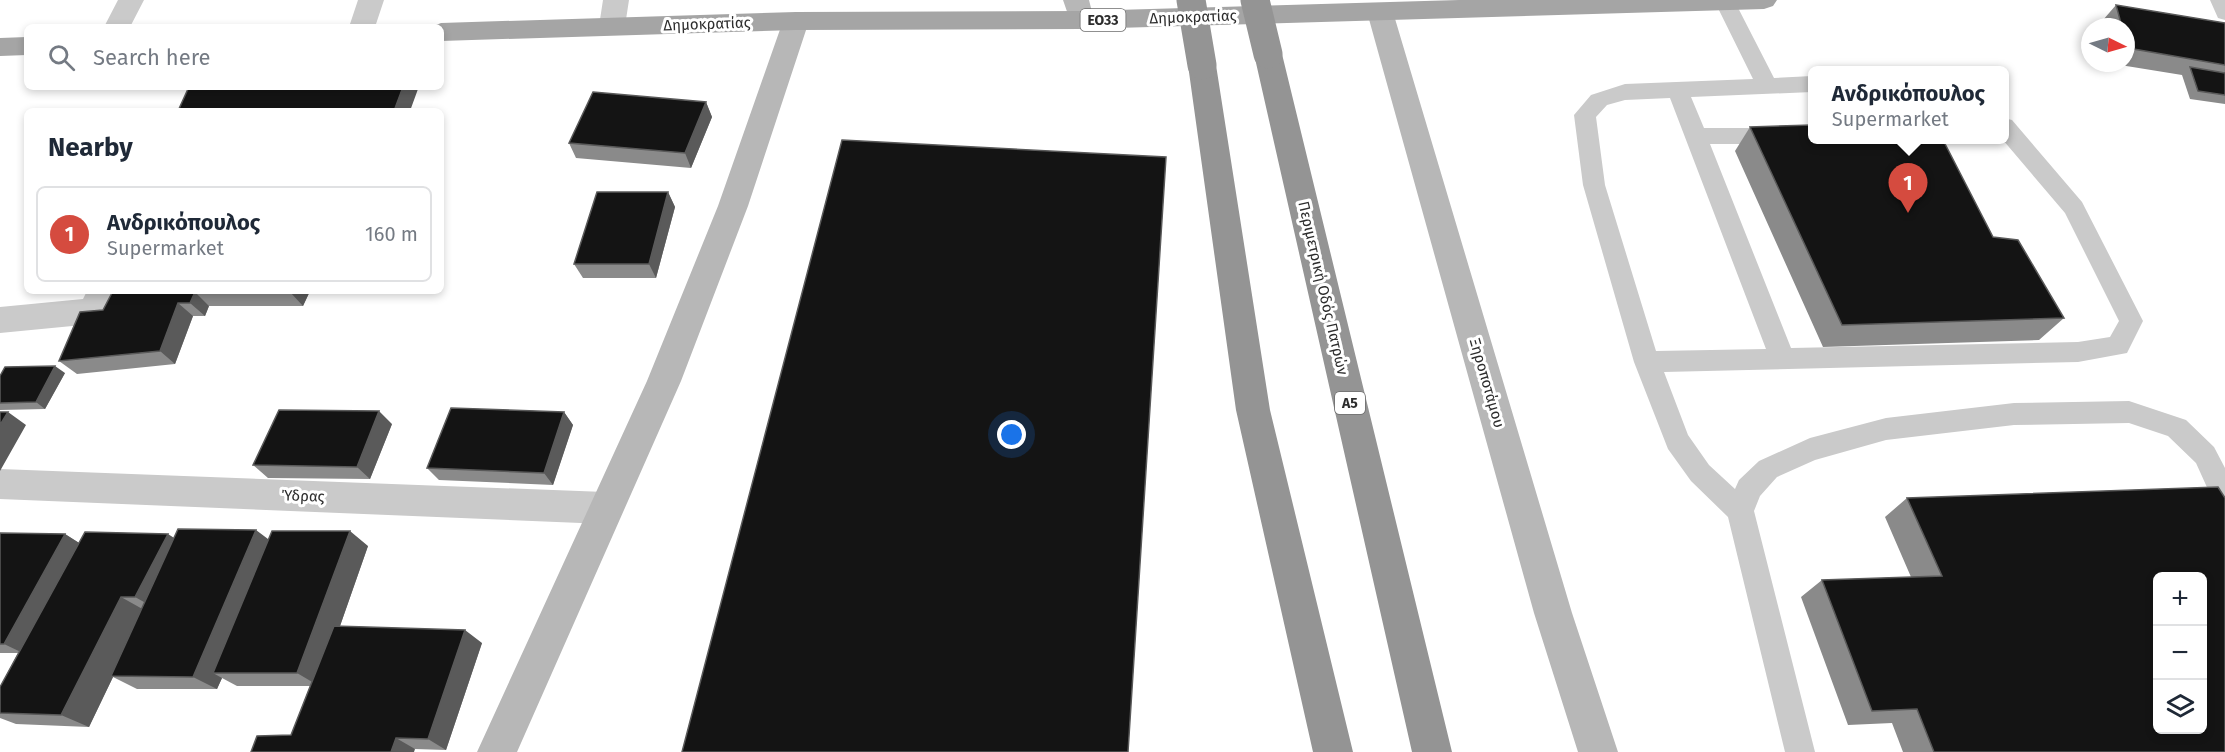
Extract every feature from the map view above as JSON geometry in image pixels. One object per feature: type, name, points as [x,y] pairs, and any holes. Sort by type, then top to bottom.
[{"type":"highway","points":[[1191,0],[1253,410],[1334,752]]},
{"type":"highway","name":"Περιμετρική Οδός Πατρών","points":[[1255,0],[1432,752]]},
{"type":"main road","name":"Δημοκρατίας","points":[[444,32],[1078,10],[1380,12],[1764,0]]},
{"type":"main road","points":[[0,47],[24,46]]},
{"type":"street","points":[[119,24],[131,0]]},
{"type":"street","points":[[363,24],[371,0]]},
{"type":"street","points":[[612,27],[616,0]]},
{"type":"street","name":"Ξηροποτάμου","points":[[1380,12],[1553,613],[1598,752]]},
{"type":"street","points":[[497,752],[659,392],[695,304],[733,206],[796,21]]},
{"type":"street","points":[[0,320],[93,311],[102,294]]},
{"type":"street","name":"Ύδρας","points":[[0,484],[605,508]]},
{"type":"lane","points":[[2220,0],[2225,13]]},
{"type":"lane","points":[[1724,1],[1767,85]]},
{"type":"lane","points":[[1800,752],[1740,511],[1700,473],[1677,441],[1647,362],[1594,185],[1585,115],[1599,100],[1625,92],[1808,84]]},
{"type":"lane","points":[[1677,88],[1783,359]]},
{"type":"lane","points":[[1647,362],[2078,352],[2118,346],[2131,321],[2074,208],[2009,134]]},
{"type":"lane","points":[[1696,136],[1808,136]]},
{"type":"lane","points":[[1740,511],[1749,489],[1768,469],[1810,450],[1886,429],[2014,414],[2129,412],[2177,428],[2205,455],[2225,496]]},
{"type":"building","points":[[2116,5],[2225,23],[2225,65],[2135,49],[2135,18],[2120,18]]},
{"type":"building","points":[[2190,67],[2225,73],[2225,95],[2198,91]]},
{"type":"building","points":[[188,90],[402,90],[395,108],[179,108]]},
{"type":"building","points":[[593,92],[706,102],[685,153],[569,143]]},
{"type":"building","points":[[1808,125],[1808,144],[1945,144],[1993,237],[2018,240],[2064,318],[1842,325],[1750,127]]},
{"type":"building","points":[[842,140],[1166,157],[1128,752],[682,752]]},
{"type":"building","points":[[597,192],[668,192],[649,264],[574,264]]},
{"type":"building","points":[[111,294],[194,294],[190,303],[178,303],[160,351],[59,361],[80,312],[103,310]]},
{"type":"building","points":[[55,366],[36,402],[0,403],[0,376],[5,367]]},
{"type":"building","points":[[451,408],[564,412],[544,473],[427,468]]},
{"type":"building","points":[[279,410],[379,411],[357,467],[253,465]]},
{"type":"building","points":[[0,412],[8,412],[0,425]]},
{"type":"building","points":[[2218,487],[2225,498],[2225,752],[1934,752],[1917,709],[1872,711],[1822,580],[1942,576],[1907,498]]},
{"type":"building","points":[[178,529],[256,530],[193,677],[111,676]]},
{"type":"building","points":[[272,531],[350,531],[297,673],[213,673]]},
{"type":"building","points":[[85,532],[168,534],[135,597],[121,597],[61,715],[0,713],[0,687]]},
{"type":"building","points":[[0,533],[65,534],[4,644],[0,644]]},
{"type":"building","points":[[334,626],[465,630],[428,739],[396,738],[391,752],[251,752],[257,736],[291,735]]},
{"type":"place","name":"Ανδρικόπουλος","points":[[1908,213]]}]
